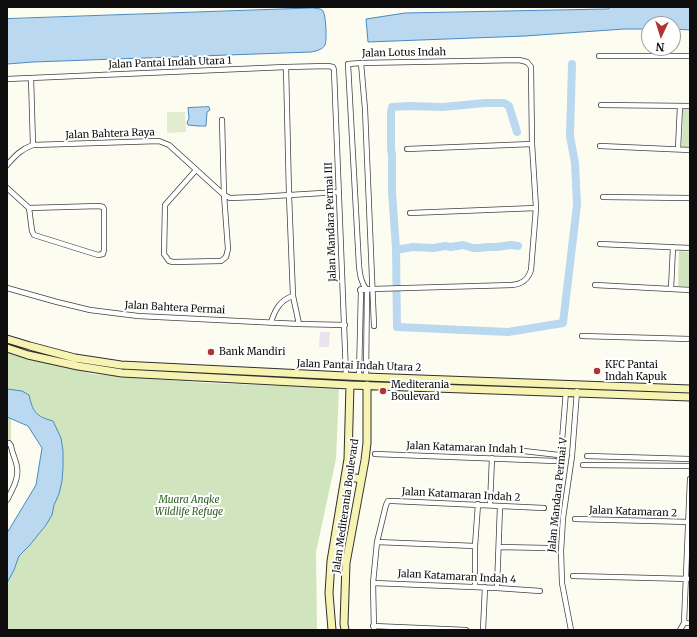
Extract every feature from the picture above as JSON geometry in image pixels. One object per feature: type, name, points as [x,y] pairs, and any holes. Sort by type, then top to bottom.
[{"type":"street","points":[[599,56],[690,56]]},
{"type":"street","name":"Jalan Lotus Indah","points":[[363,376],[366,289],[360,278],[359,266],[348,64],[519,60],[527,62],[531,67],[532,144],[536,208],[530,275],[520,284],[512,285],[366,289]]},
{"type":"street","points":[[361,63],[365,109],[366,289],[374,326]]},
{"type":"street","name":"Jalan Pantai Indah Utara 1","points":[[7,79],[286,67],[328,66],[333,68]]},
{"type":"street","points":[[286,67],[293,296],[300,324]]},
{"type":"street","name":"Jalan Mandara Permai III","points":[[333,68],[346,376]]},
{"type":"street","points":[[31,78],[33,146]]},
{"type":"street","points":[[602,105],[690,106]]},
{"type":"street","points":[[678,149],[680,106]]},
{"type":"street","points":[[196,170],[164,205],[164,254],[173,262],[221,261],[226,257],[228,249],[224,195],[222,120]]},
{"type":"street","name":"Jalan Bahtera Raya","points":[[7,165],[20,152],[33,146],[159,142],[169,145],[224,195]]},
{"type":"street","points":[[407,150],[532,144]]},
{"type":"street","points":[[600,146],[690,150]]},
{"type":"street","points":[[7,188],[29,208],[32,231],[34,235],[98,255],[102,254],[104,250],[103,207],[29,208]]},
{"type":"street","points":[[224,195],[230,198],[339,192]]},
{"type":"street","points":[[603,197],[690,198]]},
{"type":"street","points":[[410,213],[536,208]]},
{"type":"street","points":[[600,244],[690,248]]},
{"type":"street","points":[[670,289],[673,247]]},
{"type":"street","points":[[596,286],[690,290]]},
{"type":"street","name":"Jalan Bahtera Permai","points":[[7,288],[57,302],[110,313],[138,316],[345,325]]},
{"type":"street","points":[[272,322],[274,314],[280,304],[293,296]]},
{"type":"street","points":[[582,336],[690,339]]},
{"type":"street","name":"Jalan Pantai Indah Utara 2","points":[[7,339],[75,358],[121,365],[346,376],[690,389]]},
{"type":"street","name":"Jalan Pantai Indah Utara 2","points":[[7,348],[28,355],[78,366],[122,373],[350,385],[690,397]]},
{"type":"street","points":[[363,376],[366,380],[382,381],[386,386]]},
{"type":"street","name":"Jalan Katamaran Indah 1","points":[[506,449],[559,455],[561,453],[567,384]]},
{"type":"street","name":"Jalan Mandara Permai V","points":[[571,630],[562,584],[561,551],[563,518],[572,456],[577,384]]},
{"type":"street","name":"Jalan Mediterania Boulevard","points":[[332,630],[329,593],[332,561],[348,459],[350,385]]},
{"type":"street","name":"Jalan Mediterania Boulevard","points":[[345,630],[346,563],[365,460],[367,385]]},
{"type":"street","points":[[7,443],[10,444],[9,448],[17,467],[17,476],[14,487],[7,500]]},
{"type":"street","name":"Jalan Katamaran Indah 1","points":[[375,454],[555,461]]},
{"type":"street","points":[[587,456],[690,459]]},
{"type":"street","points":[[490,505],[492,458]]},
{"type":"street","points":[[583,465],[690,466]]},
{"type":"street","points":[[345,476],[361,479]]},
{"type":"street","points":[[680,630],[684,623],[688,579],[690,479]]},
{"type":"street","points":[[7,485],[14,487]]},
{"type":"street","name":"Jalan Katamaran Indah 2","points":[[374,628],[373,583],[377,542],[388,501],[544,508]]},
{"type":"street","points":[[475,587],[478,504]]},
{"type":"street","points":[[496,588],[500,506]]},
{"type":"street","name":"Jalan Katamaran 2","points":[[575,519],[689,522]]},
{"type":"street","points":[[377,542],[476,546]]},
{"type":"street","points":[[498,547],[547,548]]},
{"type":"street","points":[[573,576],[688,579]]},
{"type":"street","name":"Jalan Katamaran Indah 4","points":[[373,583],[540,591]]},
{"type":"street","points":[[482,630],[485,588]]},
{"type":"street","points":[[684,623],[690,623]]},
{"type":"street","points":[[374,628],[466,630]]},
{"type":"shaded area","points":[[320,332],[330,332],[329,347],[319,347]]},
{"type":"green space","points":[[683,107],[690,107],[690,148],[682,148]]},
{"type":"green space","points":[[167,112],[185,112],[186,132],[167,133]]},
{"type":"green space","points":[[679,251],[690,252],[690,287],[678,286]]},
{"type":"green space","name":"Muara Angke Wildlife Refuge","points":[[7,350],[92,374],[207,383],[339,388],[336,459],[316,552],[317,630],[7,630],[7,583],[19,556],[46,525],[52,515],[62,481],[63,451],[61,438],[53,421],[38,415],[28,394],[22,391],[7,389]]},
{"type":"green space","points":[[7,417],[11,419],[11,449],[7,447]]},
{"type":"water","points":[[611,7],[690,7],[690,30],[681,29],[681,16],[641,16],[641,29],[525,36],[368,42],[366,19],[405,13],[607,9]]},
{"type":"water","points":[[314,8],[321,9],[324,13],[326,39],[325,45],[322,48],[311,52],[7,64],[7,19]]},
{"type":"water","points":[[209,107],[210,110],[207,112],[206,126],[188,125],[188,108]]},
{"type":"water","points":[[7,389],[22,391],[29,395],[32,406],[36,412],[42,417],[53,421],[61,438],[63,468],[59,494],[54,505],[52,515],[46,525],[19,556],[7,583],[7,533],[36,485],[42,448],[28,426],[7,417]]},
{"type":"waterway","points":[[517,132],[509,106],[504,103],[485,103],[443,107],[392,107],[391,149],[396,248],[397,327],[508,332],[563,323],[577,205],[575,163],[570,136],[572,64]]},
{"type":"waterway","points":[[396,248],[434,248],[463,245],[473,248],[511,245],[518,246]]},
{"type":"place","name":"Bank Mandiri","points":[[211,352]]},
{"type":"place","name":"KFC Pantai Indah Kapuk","points":[[597,371]]},
{"type":"place","name":"Mediterania Boulevard","points":[[383,391]]}]
